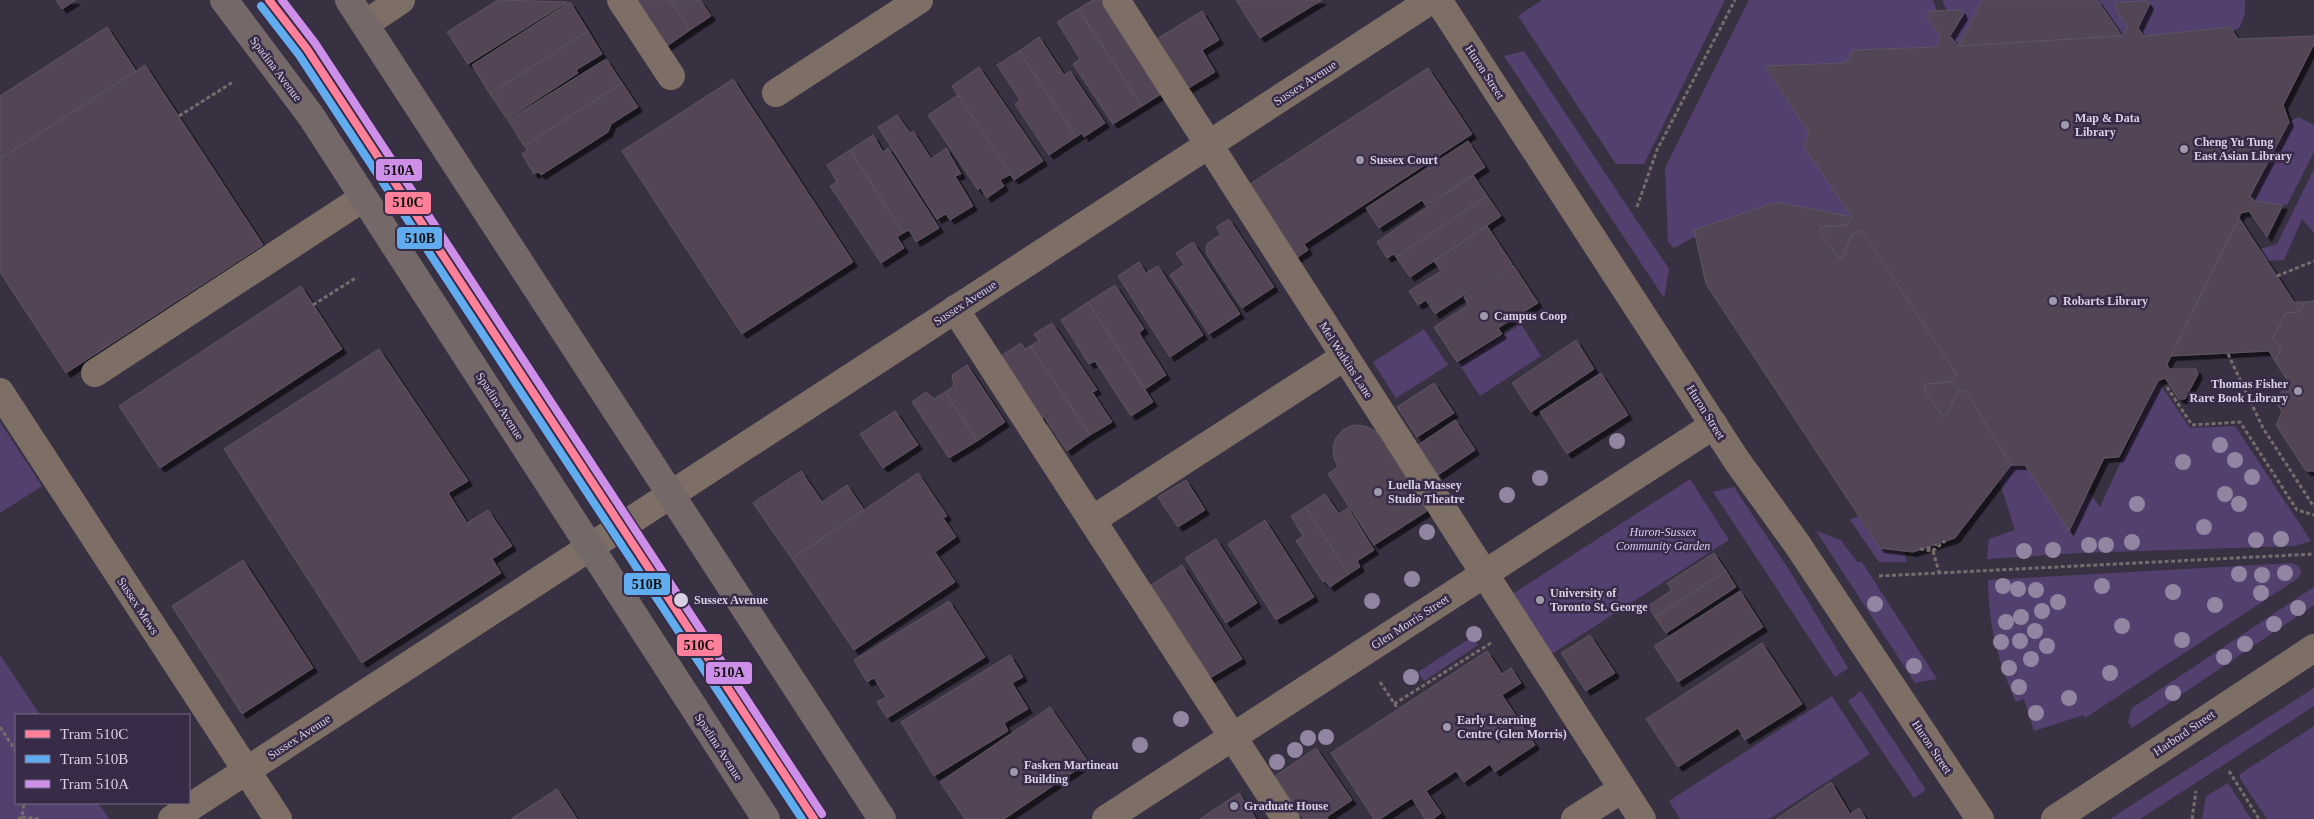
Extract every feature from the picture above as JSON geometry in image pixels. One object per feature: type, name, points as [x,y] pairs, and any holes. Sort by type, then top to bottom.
[{"type":"main road","name":"Spadina Avenue","points":[[224,0],[311,116],[766,819]]},
{"type":"main road","points":[[349,0],[882,819]]},
{"type":"street","points":[[365,24],[401,0]]},
{"type":"street","points":[[621,0],[671,76]]},
{"type":"street","points":[[776,93],[918,0]]},
{"type":"street","name":"Mel Watkins Lane","points":[[1116,0],[1642,819]]},
{"type":"street","name":"Sussex Avenue","points":[[172,819],[1431,0]]},
{"type":"street","name":"Huron Street","points":[[1438,0],[1737,461],[1803,552],[1980,819]]},
{"type":"street","points":[[95,373],[363,198]]},
{"type":"street","points":[[956,309],[1286,819]]},
{"type":"street","points":[[1092,520],[1344,357]]},
{"type":"street","name":"Sussex Mews","points":[[0,392],[278,819]]},
{"type":"street","name":"Glen Morris Street","points":[[1106,819],[1714,425]]},
{"type":"street","name":"Harbord Street","points":[[2055,819],[2314,648]]},
{"type":"street","points":[[1575,819],[1622,789]]},
{"type":"path","points":[[1638,207],[1657,150],[1735,0]]},
{"type":"path","points":[[179,116],[233,82]]},
{"type":"path","points":[[2277,276],[2314,262]]},
{"type":"path","points":[[313,305],[357,277]]},
{"type":"path","points":[[2228,354],[2262,428],[2314,507]]},
{"type":"path","points":[[2167,388],[2192,425],[2240,422],[2297,510],[2314,515]]},
{"type":"path","points":[[1933,551],[1944,541]]},
{"type":"path","points":[[1936,544],[1933,551],[1939,572]]},
{"type":"path","points":[[1927,547],[1933,551]]},
{"type":"path","points":[[1920,549],[1933,551]]},
{"type":"path","points":[[1878,576],[2314,554]]},
{"type":"path","points":[[1394,704],[1481,650]]},
{"type":"path","points":[[1378,679],[1398,709]]},
{"type":"path","points":[[0,727],[15,750]]},
{"type":"path","points":[[2229,771],[2260,819]]},
{"type":"path","points":[[2192,819],[2196,791]]},
{"type":"path","points":[[24,804],[20,818],[40,819]]},
{"type":"green space","points":[[1542,0],[1725,0],[1644,164],[1616,164],[1518,16]]},
{"type":"green space","points":[[1749,0],[1933,0],[1939,23],[1939,41],[1937,47],[1853,50],[1846,63],[1765,67],[1809,133],[1804,147],[1852,217],[1776,202],[1695,230],[1696,236],[1674,248],[1668,242],[1665,168]]},
{"type":"green space","points":[[1942,0],[1983,0],[1958,46],[1950,36],[1963,15],[1961,10],[1947,11]]},
{"type":"green space","points":[[2100,0],[2245,0],[2245,13],[2240,27],[2233,31],[2230,27],[2144,36],[2138,28],[2149,5],[2147,1],[2117,2],[2115,7],[2128,28],[2122,36],[2099,2]]},
{"type":"green space","points":[[1524,51],[1669,269],[1664,298],[1504,56]]},
{"type":"green space","points":[[2298,117],[2314,125],[2314,152],[2287,205],[2255,201],[2250,196],[2289,122]]},
{"type":"green space","points":[[2314,169],[2314,233],[2302,219],[2284,260],[2267,261],[2260,249],[2277,244]]},
{"type":"green space","points":[[1521,324],[1541,356],[1480,396],[1459,364]]},
{"type":"green space","points":[[1424,329],[1448,365],[1396,398],[1373,362]]},
{"type":"green space","points":[[2158,381],[2190,428],[2235,426],[2311,541],[2295,546],[2078,553],[1987,559],[1989,539],[2015,530],[1999,480],[2011,465],[2025,465],[2069,530],[2088,491],[2100,507]]},
{"type":"green space","points":[[0,422],[42,486],[0,513]]},
{"type":"green space","name":"Huron-Sussex Community Garden","points":[[1690,479],[1729,540],[1550,655],[1511,595]]},
{"type":"green space","points":[[1734,487],[1791,573],[1848,668],[1835,677],[1713,492]]},
{"type":"green space","points":[[1858,516],[1880,548],[1903,550],[1907,562],[1879,562],[1850,520]]},
{"type":"green space","points":[[1816,531],[1841,540],[1857,562],[1862,562],[1937,679],[1915,683]]},
{"type":"green space","points":[[2292,563],[2300,567],[2301,573],[2297,579],[2085,718],[2083,715],[2034,731],[2024,699],[2016,702],[2004,673],[1995,642],[1988,596],[1988,580]]},
{"type":"green space","points":[[2314,587],[2314,605],[2132,728],[2128,722],[2132,708]]},
{"type":"green space","points":[[1472,637],[1478,645],[1424,681],[1418,672]]},
{"type":"green space","points":[[0,655],[39,714],[15,714],[15,804],[99,804],[109,819],[0,819]]},
{"type":"green space","points":[[2314,688],[2314,706],[2140,819],[2110,819]]},
{"type":"green space","points":[[1861,691],[1926,790],[1914,798],[1848,701]]},
{"type":"green space","points":[[1832,696],[1870,754],[1769,819],[1680,819],[1669,801]]},
{"type":"green space","points":[[2314,726],[2314,819],[2267,819],[2240,778],[2240,774]]},
{"type":"green space","points":[[2228,783],[2251,819],[2202,819],[2206,796]]},
{"type":"building","points":[[56,0],[76,0],[62,9]]},
{"type":"building","points":[[498,0],[567,2],[468,64],[447,32]]},
{"type":"building","points":[[636,0],[670,0],[690,30],[667,46]]},
{"type":"building","points":[[670,0],[700,0],[711,16],[690,30]]},
{"type":"building","points":[[1093,0],[1100,0],[1123,36],[1166,91],[1142,106],[1078,9]]},
{"type":"building","points":[[1236,0],[1322,0],[1260,38]]},
{"type":"building","points":[[1983,0],[2097,0],[2122,36],[1958,46]]},
{"type":"building","name":"Robarts Library","points":[[2147,1],[2149,5],[2138,28],[2144,36],[2230,27],[2238,39],[2314,36],[2314,44],[2283,105],[2289,122],[2250,196],[2255,201],[2283,205],[2267,237],[2249,211],[2241,213],[2167,364],[2169,369],[2196,369],[2198,374],[2185,399],[2179,399],[2165,378],[2158,381],[2119,457],[2104,458],[2069,531],[2025,465],[2011,465],[1966,391],[1958,391],[1946,415],[1943,417],[1924,389],[1926,384],[1951,382],[1957,375],[1862,231],[1852,234],[1843,257],[1839,258],[1819,231],[1822,227],[1847,225],[1852,217],[1804,147],[1809,133],[1765,66],[1846,63],[1853,50],[1937,47],[1940,36],[1927,17],[1930,11],[1961,10],[1963,15],[1950,36],[1958,46],[2122,36],[2128,28],[2115,7],[2117,2]]},
{"type":"building","points":[[570,2],[588,31],[490,94],[472,65]]},
{"type":"building","points":[[1078,9],[1142,106],[1113,124],[1073,64],[1080,59],[1057,22]]},
{"type":"building","points":[[1202,11],[1219,40],[1202,50],[1215,72],[1187,89],[1157,39]]},
{"type":"building","points":[[107,27],[136,71],[0,159],[0,96]]},
{"type":"building","points":[[588,31],[602,54],[576,70],[578,73],[507,119],[490,94]]},
{"type":"building","points":[[1039,37],[1064,75],[1070,71],[1105,123],[1084,137],[1082,133],[1076,137],[1019,51]]},
{"type":"building","points":[[1019,51],[1076,137],[1049,155],[1015,104],[1020,100],[997,65]]},
{"type":"building","points":[[606,59],[622,83],[524,146],[508,120]]},
{"type":"building","points":[[145,65],[263,245],[66,373],[0,272],[0,159]]},
{"type":"building","points":[[979,67],[1043,161],[1014,180],[952,86]]},
{"type":"building","name":"Sussex Court","points":[[1428,68],[1472,134],[1304,244],[1308,250],[1295,259],[1247,186]]},
{"type":"building","points":[[733,79],[853,262],[742,334],[622,151]]},
{"type":"building","points":[[622,83],[638,107],[611,124],[608,132],[541,175],[538,172],[534,174],[522,154],[528,150],[524,146]]},
{"type":"building","points":[[958,95],[1011,174],[1000,180],[1004,186],[987,198],[980,187],[978,190],[928,115]]},
{"type":"building","points":[[897,115],[910,133],[913,131],[931,159],[946,148],[961,174],[955,176],[973,206],[950,220],[946,214],[937,219],[878,127]]},
{"type":"building","points":[[873,135],[883,152],[888,148],[939,228],[916,242],[909,230],[903,233],[850,150]]},
{"type":"building","points":[[1468,141],[1485,167],[1426,206],[1422,200],[1379,228],[1366,208]]},
{"type":"building","points":[[850,150],[903,233],[897,237],[904,248],[881,263],[830,186],[837,182],[827,165]]},
{"type":"building","points":[[1473,175],[1487,196],[1396,257],[1394,254],[1387,258],[1377,242]]},
{"type":"building","points":[[1487,196],[1501,216],[1410,277],[1396,257]]},
{"type":"building","points":[[1776,202],[1852,217],[1847,225],[1822,227],[1819,231],[1839,258],[1843,257],[1852,234],[1862,231],[1957,375],[1951,382],[1926,384],[1924,389],[1943,417],[1946,415],[1958,391],[1966,391],[2011,465],[1955,538],[1913,552],[1880,548],[1706,284],[1694,230]]},
{"type":"building","points":[[2239,218],[2294,302],[2305,302],[2299,312],[2286,313],[2273,338],[2281,349],[2275,361],[2269,351],[2171,356]]},
{"type":"building","points":[[1229,219],[1274,287],[1242,308],[1206,253],[1207,244],[1221,234],[1216,227]]},
{"type":"building","points":[[1487,226],[1512,264],[1435,314],[1426,300],[1418,305],[1409,291],[1441,271],[1434,261]]},
{"type":"building","points":[[1193,242],[1240,314],[1209,334],[1170,275],[1184,265],[1176,253]]},
{"type":"building","points":[[1139,262],[1146,273],[1158,266],[1203,335],[1170,357],[1118,276]]},
{"type":"building","name":"Campus Coop","points":[[1513,265],[1538,303],[1498,328],[1502,334],[1457,362],[1434,327],[1468,305],[1464,297]]},
{"type":"building","points":[[1115,285],[1144,329],[1139,333],[1166,375],[1145,389],[1088,302]]},
{"type":"building","points":[[301,286],[342,349],[160,468],[119,406]]},
{"type":"building","name":"Thomas Fisher Rare Book Library","points":[[2314,301],[2314,471],[2306,471],[2276,425],[2282,412],[2276,402],[2287,380],[2275,361],[2281,349],[2273,338],[2286,313],[2299,312],[2305,302]]},
{"type":"building","points":[[1088,302],[1153,402],[1131,416],[1095,361],[1089,364],[1061,320]]},
{"type":"building","points":[[1052,323],[1097,390],[1092,392],[1112,422],[1090,435],[1030,346],[1039,341],[1034,334]]},
{"type":"building","points":[[1576,340],[1594,369],[1531,412],[1512,383]]},
{"type":"building","points":[[1021,343],[1025,349],[1030,346],[1090,435],[1067,451],[1044,417],[1040,420],[999,357]]},
{"type":"building","points":[[379,349],[468,481],[448,493],[467,523],[488,510],[512,546],[492,559],[501,573],[362,663],[224,449]]},
{"type":"building","points":[[967,365],[1005,422],[977,441],[945,392],[954,386],[952,375]]},
{"type":"building","points":[[1601,373],[1628,415],[1567,454],[1540,412]]},
{"type":"building","points":[[1434,383],[1454,413],[1417,437],[1397,407]]},
{"type":"building","points":[[926,392],[934,399],[945,392],[977,441],[949,458],[912,402]]},
{"type":"building","points":[[895,411],[918,445],[883,468],[860,434]]},
{"type":"building","points":[[1455,420],[1475,450],[1438,475],[1418,445]]},
{"type":"building","name":"Luella Massey Studio Theatre","points":[[1353,425],[1365,426],[1375,431],[1427,511],[1374,545],[1328,474],[1338,467],[1334,458],[1333,447],[1336,438],[1343,430]]},
{"type":"building","points":[[801,471],[822,502],[847,485],[864,510],[792,559],[753,503]]},
{"type":"building","points":[[918,473],[947,516],[943,518],[956,537],[935,552],[955,582],[854,650],[792,559]]},
{"type":"building","points":[[1186,480],[1205,510],[1178,527],[1158,497]]},
{"type":"building","points":[[1325,494],[1339,514],[1348,508],[1374,550],[1357,561],[1360,567],[1349,574],[1305,507]]},
{"type":"building","points":[[1305,507],[1349,574],[1330,587],[1325,581],[1323,582],[1296,541],[1303,536],[1291,516]]},
{"type":"building","points":[[1265,520],[1314,597],[1276,620],[1228,544]]},
{"type":"building","points":[[1216,539],[1257,603],[1226,623],[1185,558]]},
{"type":"building","points":[[1714,553],[1726,571],[1655,617],[1648,606],[1672,590],[1667,583]]},
{"type":"building","points":[[243,560],[313,668],[242,714],[172,606]]},
{"type":"building","points":[[1182,565],[1242,659],[1210,678],[1151,585]]},
{"type":"building","points":[[1726,571],[1736,587],[1666,633],[1655,617]]},
{"type":"building","points":[[1740,591],[1763,627],[1678,682],[1654,646]]},
{"type":"building","points":[[949,601],[985,657],[887,718],[877,702],[886,697],[874,678],[867,682],[854,660]]},
{"type":"building","points":[[1590,635],[1615,673],[1586,691],[1561,653]]},
{"type":"building","points":[[1762,643],[1802,704],[1745,740],[1738,728],[1678,767],[1646,719]]},
{"type":"building","name":"Early Learning Centre (Glen Morris)","points":[[1487,651],[1502,674],[1511,668],[1521,683],[1502,695],[1535,745],[1495,772],[1490,764],[1464,782],[1456,771],[1426,791],[1441,813],[1433,819],[1425,819],[1412,798],[1380,819],[1374,819],[1331,753]]},
{"type":"building","points":[[1010,655],[1023,677],[1012,683],[1028,709],[1004,723],[1008,731],[934,776],[901,722]]},
{"type":"building","name":"Fasken Martineau Building","points":[[1050,707],[1088,762],[1004,819],[965,819],[940,782]]},
{"type":"building","points":[[1316,748],[1352,800],[1327,817],[1328,819],[1304,819],[1275,776]]},
{"type":"building","points":[[1831,782],[1850,814],[1859,808],[1866,819],[1776,819]]},
{"type":"building","points":[[557,789],[577,819],[511,819]]},
{"type":"building","name":"Graduate House","points":[[1239,793],[1256,819],[1200,819]]},
{"type":"tram line","name":"510C","points":[[269,0],[307,49],[814,819]]},
{"type":"tram line","name":"510A","points":[[282,0],[315,43],[822,814]]},
{"type":"tram line","name":"510B","points":[[261,6],[299,55],[802,819]]},
{"type":"place","name":"Map & Data Library","points":[[2065,125]]},
{"type":"place","name":"Cheng Yu Tung East Asian Library","points":[[2184,149]]},
{"type":"place","name":"Sussex Court","points":[[1360,160]]},
{"type":"place","name":"Robarts Library","points":[[2053,301]]},
{"type":"place","name":"Campus Coop","points":[[1484,316]]},
{"type":"place","name":"Thomas Fisher Rare Book Library","points":[[2298,391]]},
{"type":"place","name":"Luella Massey Studio Theatre","points":[[1378,492]]},
{"type":"place","name":"Sussex Avenue","points":[[681,600]]},
{"type":"place","name":"University of Toronto St. George","points":[[1540,600]]},
{"type":"place","name":"Early Learning Centre (Glen Morris)","points":[[1447,727]]},
{"type":"place","name":"Fasken Martineau Building","points":[[1014,772]]},
{"type":"place","name":"Graduate House","points":[[1234,806]]}]
